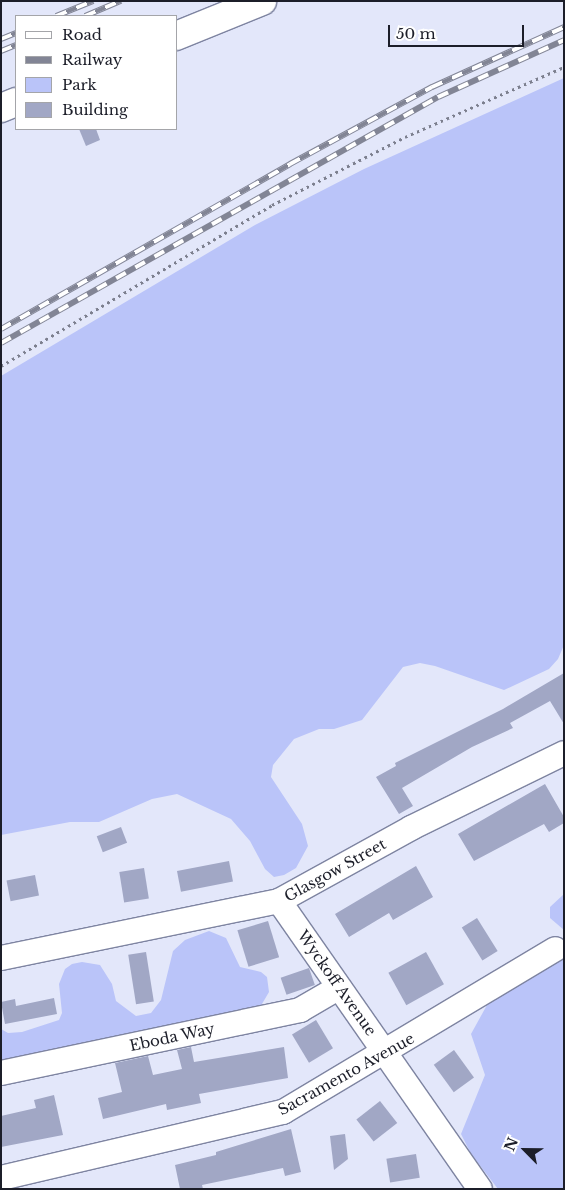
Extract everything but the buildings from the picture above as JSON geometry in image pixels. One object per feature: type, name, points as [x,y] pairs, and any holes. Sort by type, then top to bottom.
[{"type":"main road","points":[[178,35],[262,1]]},
{"type":"main road","points":[[1,108],[15,102]]},
{"type":"street","name":"Glasgow Street","points":[[1,958],[279,901],[411,828],[564,752]]},
{"type":"street","name":"Wyckoff Avenue","points":[[279,901],[338,988],[387,1053],[480,1189]]},
{"type":"street","name":"Sacramento Avenue","points":[[1,1178],[284,1112],[387,1053],[555,949]]},
{"type":"street","name":"Eboda Way","points":[[1,1073],[300,1010],[338,988]]},
{"type":"path","points":[[1,366],[272,205],[405,137],[564,67]]},
{"type":"green space","points":[[564,78],[564,645],[558,659],[549,669],[504,690],[435,666],[420,663],[403,667],[362,720],[334,729],[319,729],[294,739],[273,765],[271,777],[302,824],[308,846],[296,868],[284,875],[274,877],[265,869],[250,841],[231,819],[177,794],[152,799],[99,822],[70,822],[1,835],[1,376],[255,225],[364,169]]},
{"type":"green space","points":[[564,894],[564,930],[550,918],[550,907]]},
{"type":"green space","points":[[209,931],[226,938],[240,967],[261,972],[267,977],[269,992],[259,1009],[1,1065],[1,1029],[8,1033],[22,1032],[59,1020],[62,1013],[59,984],[65,969],[72,964],[82,962],[100,965],[112,984],[116,1001],[136,1016],[151,1013],[161,1000],[173,951],[185,940]]},
{"type":"green space","points":[[564,944],[564,1189],[498,1189],[471,1154],[461,1134],[485,1075],[471,1034],[487,1005]]},
{"type":"railway","points":[[58,15],[93,1]]},
{"type":"railway","points":[[87,15],[121,1]]},
{"type":"railway","points":[[1,329],[290,164],[432,87],[564,27]]},
{"type":"railway","points":[[1,39],[15,33]]},
{"type":"railway","points":[[1,343],[438,97],[564,40]]},
{"type":"railway","points":[[1,51],[15,45]]}]
